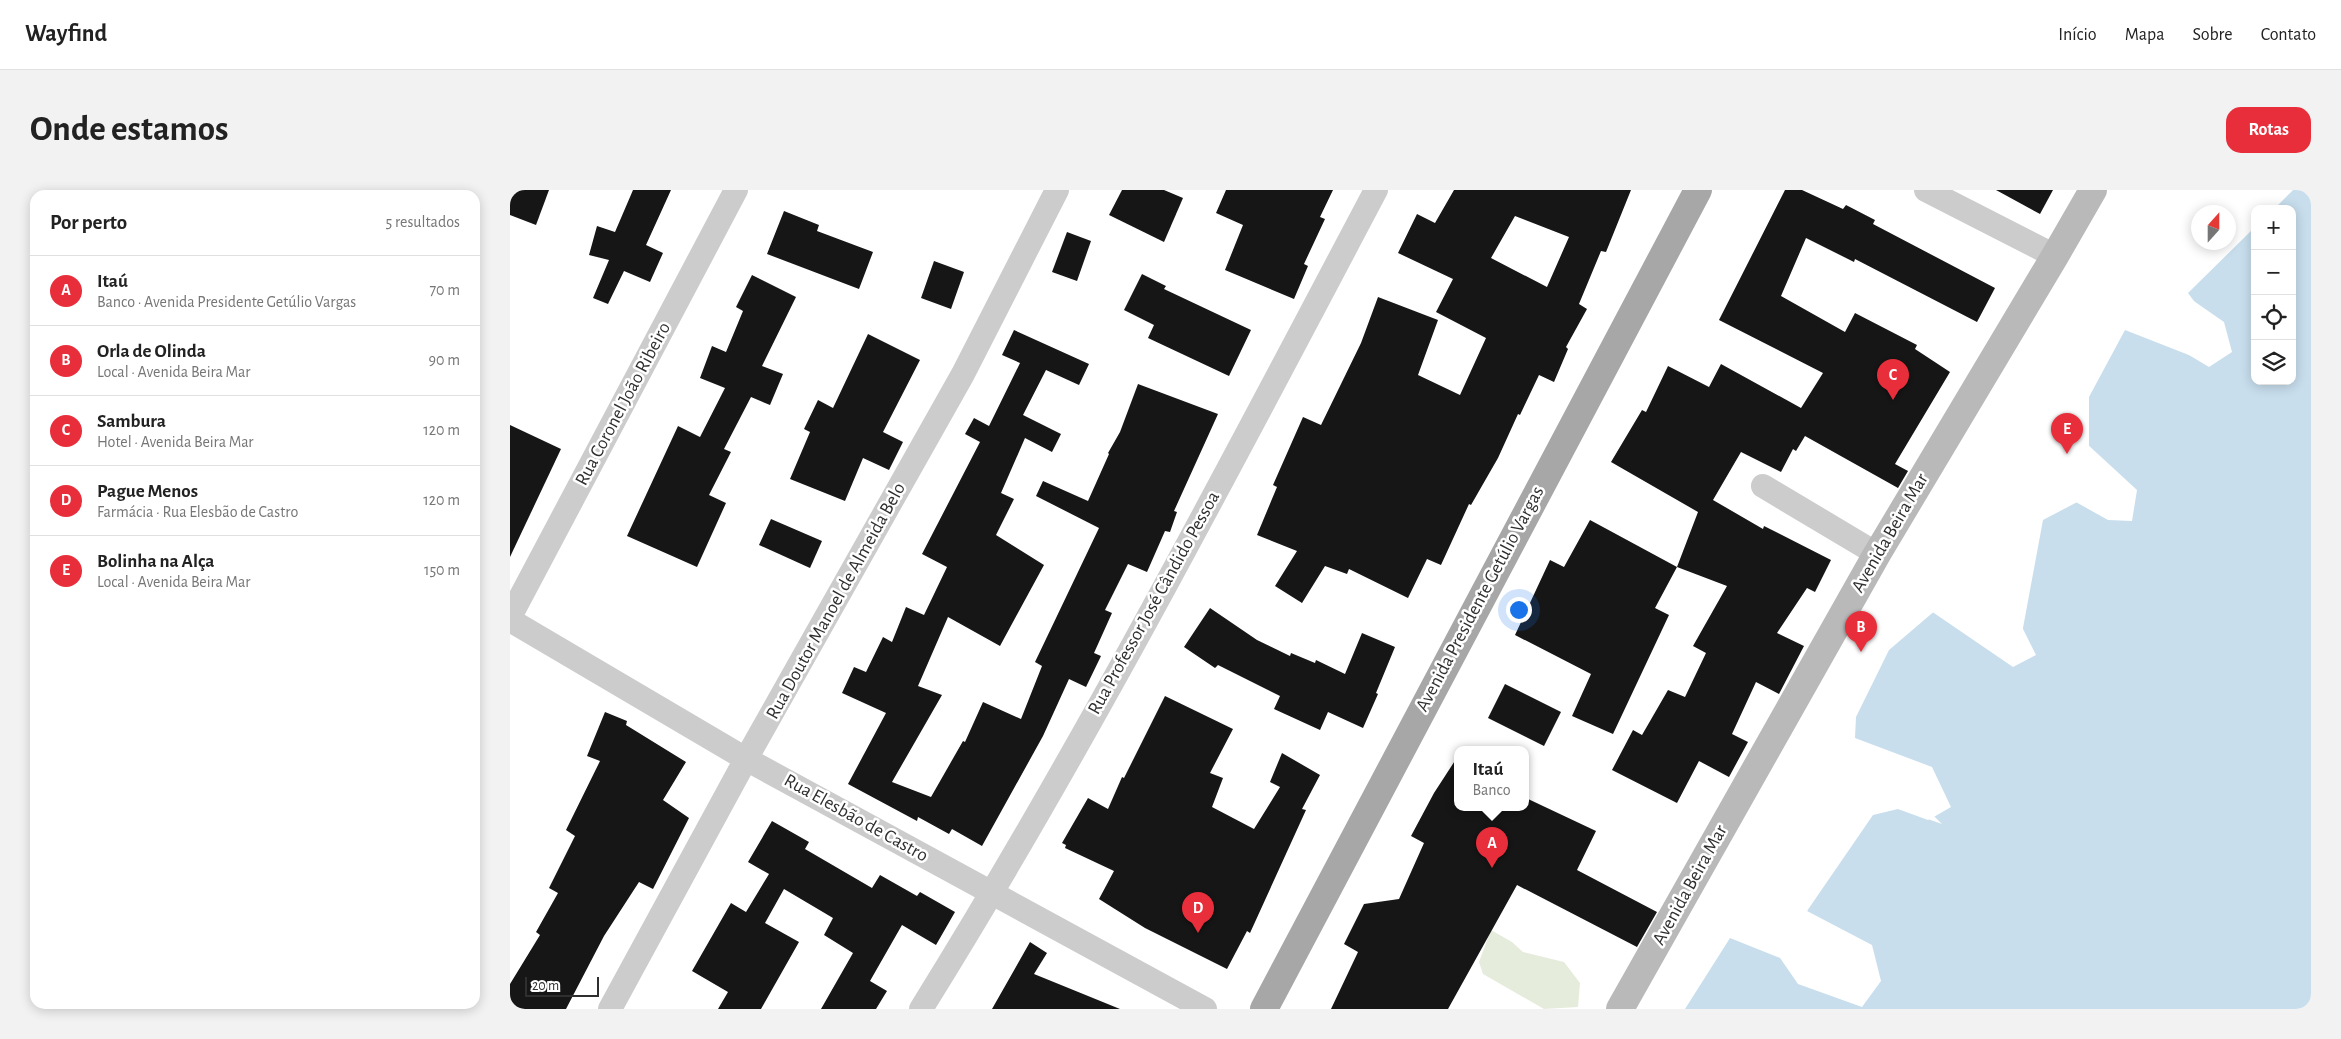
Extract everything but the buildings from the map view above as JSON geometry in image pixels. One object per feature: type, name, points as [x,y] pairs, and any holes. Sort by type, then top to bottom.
[{"type":"main road","name":"Avenida Presidente Getúlio Vargas","points":[[1264,1009],[1698,190]]},
{"type":"main road","name":"Avenida Beira Mar","points":[[1620,1009],[1877,554],[2055,256],[2092,190]]},
{"type":"street","name":"Rua Coronel João Ribeiro","points":[[510,618],[736,190]]},
{"type":"street","name":"Rua Doutor Manoel de Almeida Belo","points":[[610,1009],[746,758],[962,374],[1057,190]]},
{"type":"street","name":"Rua Professor José Cândido Pessoa","points":[[921,1009],[993,893],[1202,518],[1376,190]]},
{"type":"street","points":[[1926,190],[2055,256]]},
{"type":"street","points":[[1763,486],[1877,554]]},
{"type":"street","name":"Rua Elesbão de Castro","points":[[510,618],[746,758],[1205,1009]]},
{"type":"green space","points":[[1491,930],[1512,942],[1523,952],[1564,962],[1580,983],[1578,1007],[1544,1009],[1483,974],[1479,962]]},
{"type":"water","points":[[2293,190],[2311,190],[2311,1009],[1685,1009],[1730,938],[1853,987],[1835,949],[1807,911],[1859,795],[1942,824],[1855,738],[1856,717],[1889,650],[1937,609],[2020,644],[2043,520],[2083,499],[2089,484],[2089,397],[2125,330],[2194,357],[2214,328],[2188,293],[2232,250],[2236,250],[2236,246],[2251,231],[2251,385],[2296,385],[2296,205],[2278,205]]},
{"type":"pier","points":[[2188,297],[2224,322],[2232,352],[2209,367],[2179,349],[2193,354],[2211,328]]},
{"type":"pier","points":[[2086,443],[2137,490],[2132,521],[2108,520],[2074,501],[2081,497],[2086,484]]},
{"type":"pier","points":[[1936,607],[2018,641],[2021,625],[2036,655],[2013,667],[1931,611]]},
{"type":"pier","points":[[1855,738],[1932,767],[1951,807],[1932,818],[1854,740]]},
{"type":"pier","points":[[1860,793],[1931,818],[1928,820],[1898,809],[1873,815],[1807,911],[1872,945],[1881,981],[1862,1007],[1798,984],[1778,955],[1848,983],[1832,951],[1805,911],[1856,794]]},
{"type":"place","name":"Sambura","points":[[1893,400]]},
{"type":"place","name":"Bolinha na Alça","points":[[2067,454]]},
{"type":"place","name":"Orla de Olinda","points":[[1861,652]]},
{"type":"place","name":"Itaú","points":[[1492,868]]},
{"type":"place","name":"Pague Menos","points":[[1198,933]]}]
